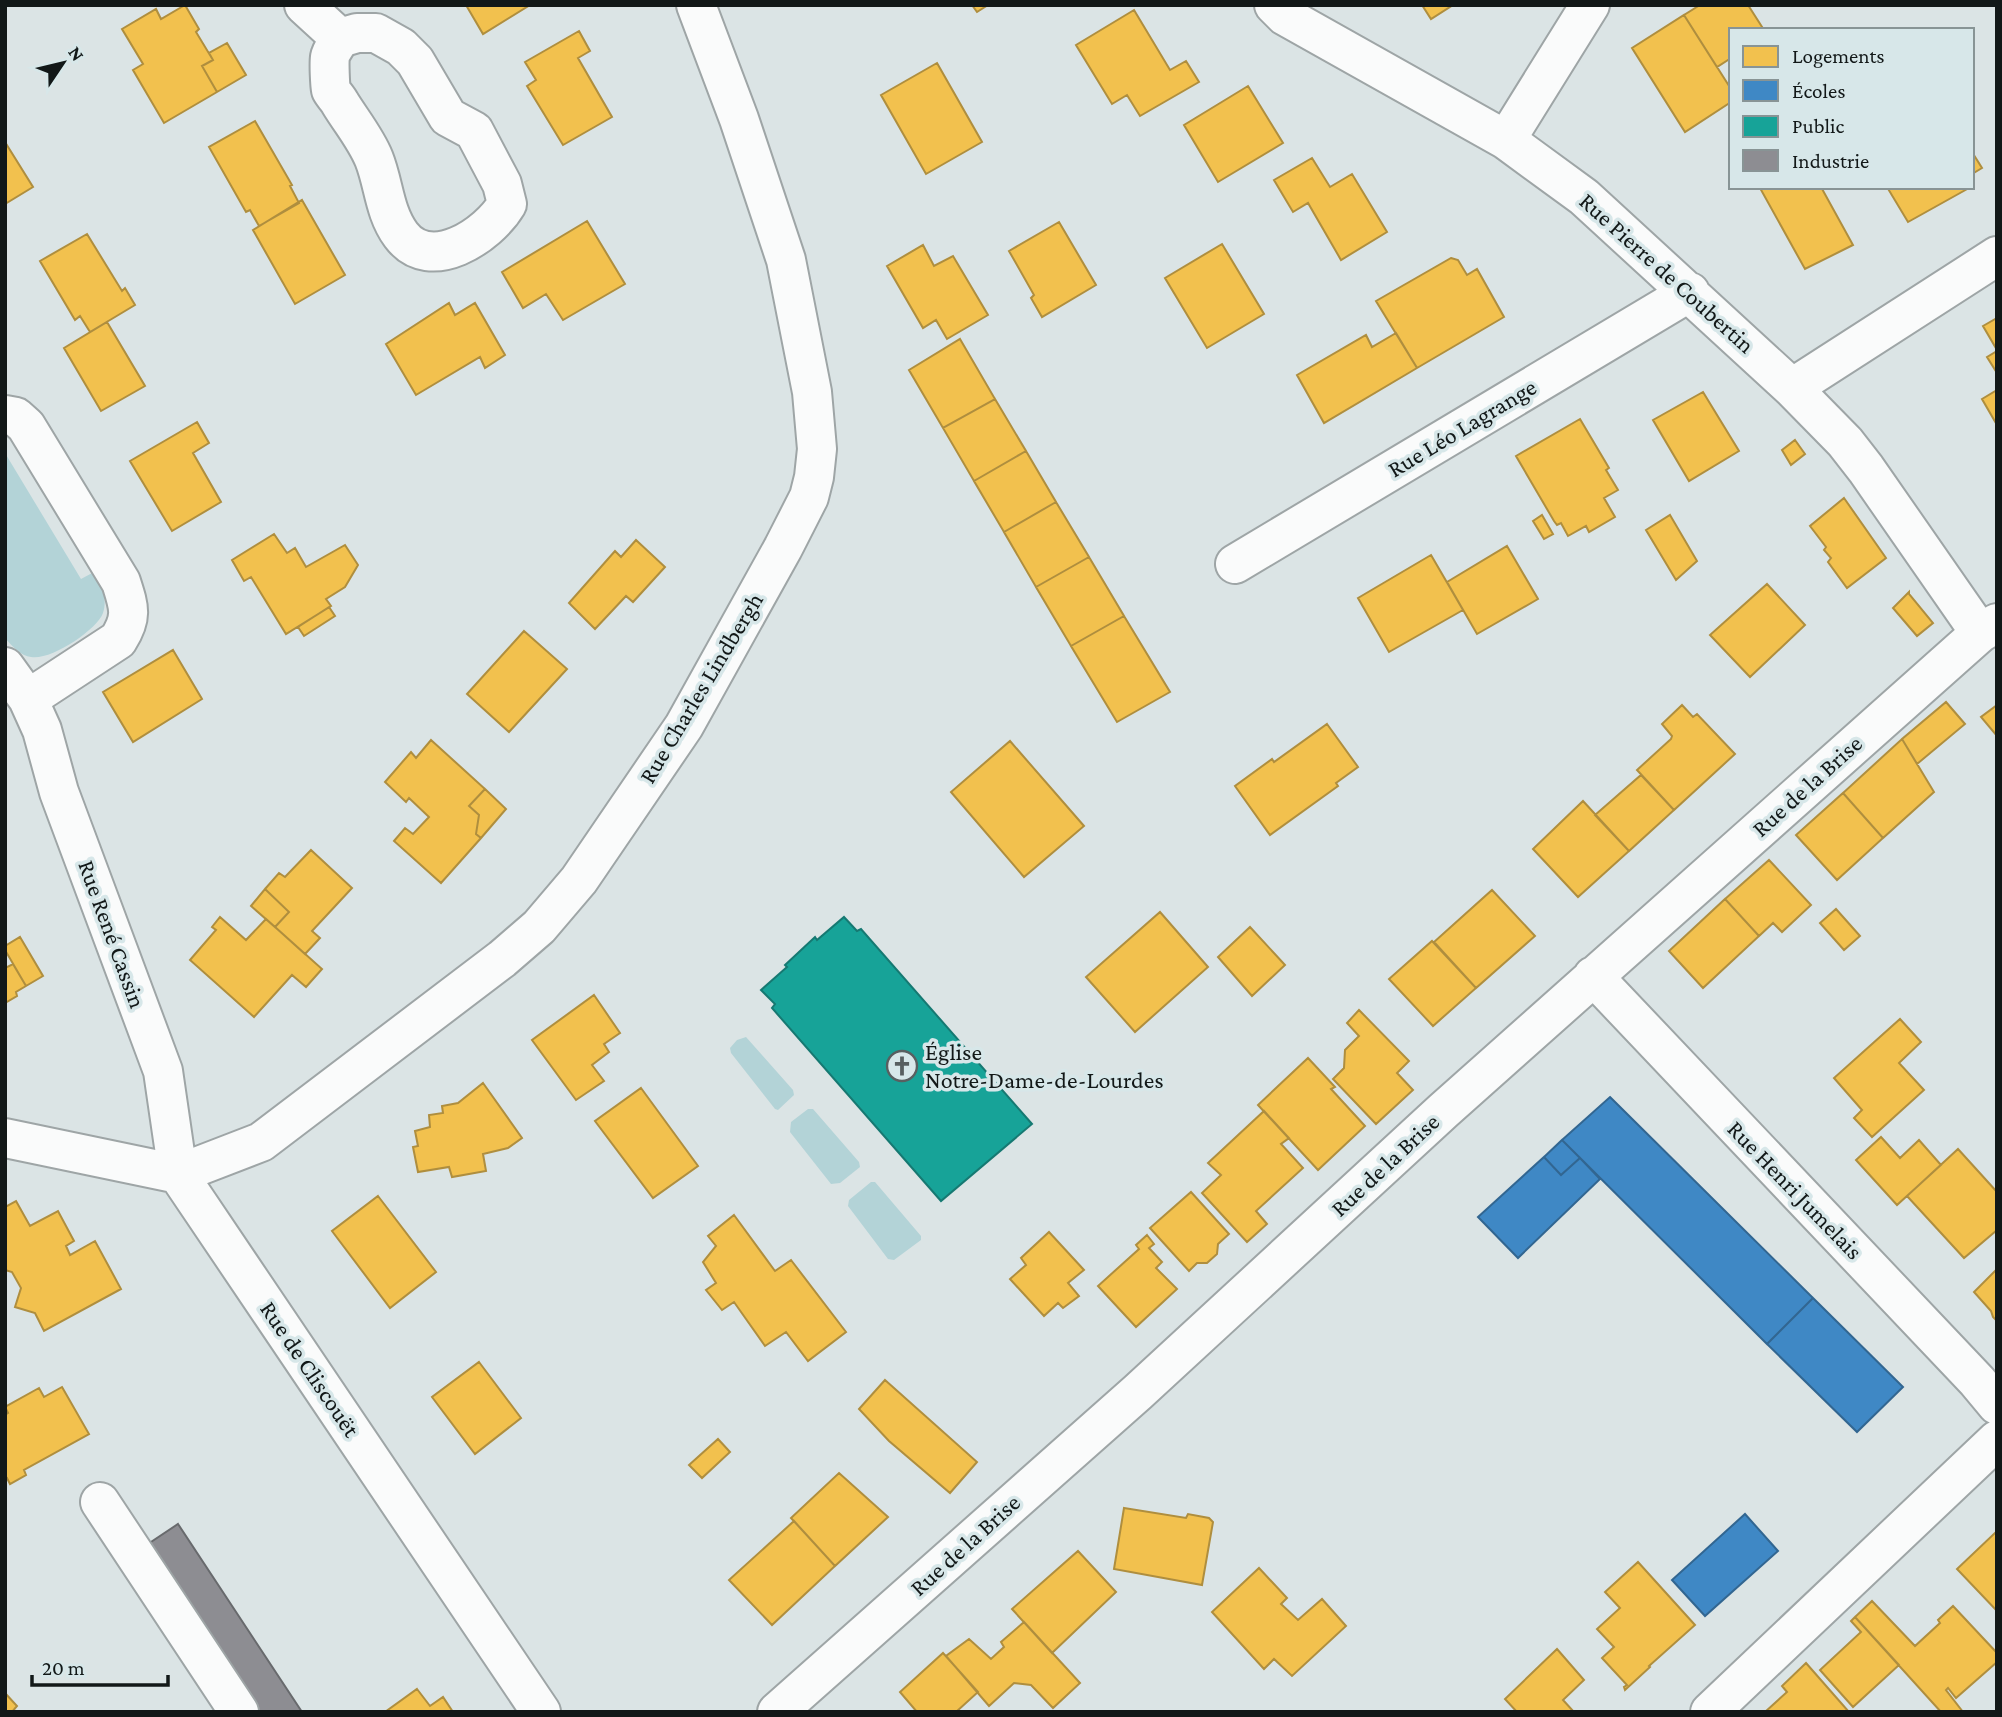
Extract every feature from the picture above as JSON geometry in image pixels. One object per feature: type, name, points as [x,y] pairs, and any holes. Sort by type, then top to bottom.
[{"type":"street","points":[[304,5],[340,38]]},
{"type":"street","name":"Rue Charles Lindbergh","points":[[178,1174],[261,1142],[476,979],[538,927],[579,880],[684,726],[809,496],[817,449],[812,392],[786,260],[696,5]]},
{"type":"street","name":"Rue Pierre de Coubertin","points":[[1274,5],[1285,16],[1506,140],[1584,197],[1690,292],[1845,442],[1988,628]]},
{"type":"street","points":[[1506,140],[1590,5]]},
{"type":"street","points":[[357,33],[376,33],[401,47],[415,61],[448,117],[474,131],[502,184],[507,204],[500,217],[485,230],[456,248],[433,252],[414,247],[401,235],[388,213],[373,157],[331,89],[330,57],[340,38],[357,33]]},
{"type":"street","points":[[1792,388],[1997,256]]},
{"type":"street","name":"Rue Léo Lagrange","points":[[1235,564],[1690,292]]},
{"type":"street","points":[[5,415],[16,417],[26,426],[121,582],[130,610],[127,626],[118,640],[28,699]]},
{"type":"street","name":"Rue de la Brise","points":[[777,1712],[1152,1379],[1593,976],[1988,628]]},
{"type":"street","name":"Rue René Cassin","points":[[5,667],[28,699],[41,730],[59,792],[163,1071],[178,1174]]},
{"type":"street","name":"Rue Henri Jumelais","points":[[1593,976],[1997,1405]]},
{"type":"street","points":[[5,1138],[178,1174]]},
{"type":"street","name":"Rue de Cliscouët","points":[[178,1174],[541,1712]]},
{"type":"street","points":[[1710,1712],[1997,1440]]},
{"type":"street","points":[[100,1502],[239,1712]]},
{"type":"shaded area","points":[[5,453],[81,579],[94,572],[104,597],[103,613],[92,628],[72,643],[39,657],[24,655],[5,638]]},
{"type":"shaded area","points":[[746,1037],[793,1090],[794,1095],[778,1110],[731,1053],[730,1048],[737,1040]]},
{"type":"shaded area","points":[[808,1109],[813,1109],[859,1162],[860,1167],[840,1183],[831,1184],[790,1132],[791,1122]]},
{"type":"shaded area","points":[[871,1182],[875,1182],[921,1236],[921,1240],[894,1260],[888,1259],[848,1206],[849,1200]]},
{"type":"building: Logements","points":[[185,5],[199,29],[196,32],[213,60],[202,66],[217,92],[164,123],[133,70],[143,64],[122,29],[156,9],[161,19]]},
{"type":"building: Logements","points":[[466,5],[530,5],[483,34]]},
{"type":"building: Logements","points":[[972,5],[988,5],[977,12]]},
{"type":"building: Logements","points":[[1422,5],[1453,5],[1431,19]]},
{"type":"building: Logements","points":[[1700,5],[1748,5],[1763,28],[1729,28],[1729,59],[1717,67],[1684,15]]},
{"type":"building: Logements","points":[[1134,10],[1170,70],[1186,61],[1199,82],[1140,116],[1127,95],[1112,104],[1076,45]]},
{"type":"building: Logements","points":[[1684,15],[1729,86],[1729,103],[1685,132],[1632,48]]},
{"type":"building: Logements","points":[[579,31],[590,51],[578,58],[612,117],[563,145],[527,86],[536,80],[525,62]]},
{"type":"building: Logements","points":[[227,43],[246,75],[217,92],[202,66],[213,60],[209,53]]},
{"type":"building: Logements","points":[[937,63],[982,142],[926,174],[881,95]]},
{"type":"building: Logements","points":[[1248,86],[1283,143],[1218,182],[1184,125]]},
{"type":"building: Logements","points":[[255,121],[292,185],[290,186],[299,203],[259,226],[250,210],[246,212],[209,147]]},
{"type":"building: Logements","points":[[5,142],[33,187],[5,204]]},
{"type":"building: Logements","points":[[1974,155],[1982,168],[1974,173]]},
{"type":"building: Logements","points":[[1312,158],[1330,187],[1352,174],[1387,232],[1341,260],[1308,203],[1293,212],[1274,180]]},
{"type":"building: Logements","points":[[1761,189],[1822,189],[1853,245],[1805,269]]},
{"type":"building: Logements","points":[[1888,189],[1967,189],[1908,222]]},
{"type":"building: Logements","points":[[302,200],[345,275],[295,304],[253,230]]},
{"type":"building: Logements","points":[[587,221],[625,284],[563,320],[546,294],[523,308],[502,272]]},
{"type":"building: Logements","points":[[1059,222],[1096,285],[1042,317],[1031,298],[1034,295],[1009,251]]},
{"type":"building: Logements","points":[[87,234],[122,291],[125,288],[135,305],[90,332],[80,316],[75,320],[40,261]]},
{"type":"building: Logements","points":[[1222,244],[1264,314],[1207,348],[1165,278]]},
{"type":"building: Logements","points":[[923,245],[934,266],[953,256],[988,315],[947,339],[936,320],[923,328],[887,266]]},
{"type":"building: Logements","points":[[1451,258],[1458,260],[1467,275],[1477,269],[1504,317],[1417,368],[1376,301]]},
{"type":"building: Logements","points":[[449,303],[455,315],[475,303],[505,355],[485,368],[480,357],[416,395],[386,344]]},
{"type":"building: Logements","points":[[1997,318],[1997,350],[1983,326]]},
{"type":"building: Logements","points":[[107,322],[145,386],[101,411],[64,348]]},
{"type":"building: Logements","points":[[1396,333],[1417,368],[1324,423],[1297,375],[1366,335],[1372,347]]},
{"type":"building: Logements","points":[[960,339],[995,399],[943,428],[909,370]]},
{"type":"building: Logements","points":[[1997,351],[1997,373],[1987,357]]},
{"type":"building: Logements","points":[[1997,390],[1997,425],[1982,399]]},
{"type":"building: Logements","points":[[1703,392],[1739,451],[1689,481],[1653,420]]},
{"type":"building: Logements","points":[[995,399],[1026,451],[974,481],[943,428]]},
{"type":"building: Logements","points":[[1580,419],[1609,468],[1606,470],[1618,490],[1604,498],[1615,517],[1589,532],[1586,526],[1568,536],[1561,523],[1557,525],[1554,521],[1516,456]]},
{"type":"building: Logements","points":[[197,422],[209,443],[193,453],[221,502],[172,531],[130,461]]},
{"type":"building: Logements","points":[[1795,440],[1805,454],[1791,465],[1782,450]]},
{"type":"building: Logements","points":[[1026,451],[1056,502],[1004,532],[974,481]]},
{"type":"building: Logements","points":[[1844,498],[1886,558],[1847,588],[1828,562],[1831,558],[1824,550],[1826,547],[1810,526]]},
{"type":"building: Logements","points":[[1056,502],[1089,557],[1036,587],[1004,532]]},
{"type":"building: Logements","points":[[1542,515],[1553,534],[1544,539],[1533,521]]},
{"type":"building: Logements","points":[[1670,515],[1697,561],[1676,580],[1646,530]]},
{"type":"building: Logements","points":[[274,534],[287,553],[295,548],[306,567],[345,545],[358,565],[345,587],[326,599],[331,606],[286,634],[251,577],[244,581],[232,560]]},
{"type":"building: Logements","points":[[636,540],[665,567],[633,602],[626,596],[595,629],[569,603],[615,551],[621,557]]},
{"type":"building: Logements","points":[[1507,546],[1538,599],[1477,634],[1447,582]]},
{"type":"building: Logements","points":[[1431,555],[1463,610],[1389,652],[1358,598]]},
{"type":"building: Logements","points":[[1089,557],[1124,616],[1071,646],[1036,587]]},
{"type":"building: Logements","points":[[1767,584],[1805,625],[1750,677],[1710,635]]},
{"type":"building: Logements","points":[[1909,592],[1933,623],[1917,636],[1893,608]]},
{"type":"building: Logements","points":[[329,607],[335,616],[304,636],[298,627]]},
{"type":"building: Logements","points":[[1124,616],[1170,692],[1117,722],[1071,646]]},
{"type":"building: Logements","points":[[524,631],[567,669],[509,732],[467,694]]},
{"type":"building: Logements","points":[[173,650],[202,699],[133,742],[103,692]]},
{"type":"building: Logements","points":[[1946,702],[1965,724],[1917,764],[1902,739]]},
{"type":"building: Logements","points":[[1682,705],[1693,717],[1697,714],[1735,754],[1674,810],[1637,770],[1671,739],[1672,736],[1662,724]]},
{"type":"building: Logements","points":[[1997,705],[1997,736],[1981,717]]},
{"type":"building: Logements","points":[[1327,724],[1358,767],[1336,783],[1338,786],[1270,835],[1235,786]]},
{"type":"building: Logements","points":[[1902,739],[1934,792],[1883,838],[1843,793]]},
{"type":"building: Logements","points":[[431,740],[485,789],[469,806],[479,815],[476,834],[481,838],[441,883],[394,841],[405,828],[413,834],[429,817],[409,798],[406,802],[385,782],[411,752],[416,758]]},
{"type":"building: Logements","points":[[1010,741],[1084,826],[1024,877],[951,792]]},
{"type":"building: Logements","points":[[1641,775],[1674,810],[1629,851],[1595,815]]},
{"type":"building: Logements","points":[[485,789],[506,809],[481,838],[476,834],[479,815],[469,806]]},
{"type":"building: Logements","points":[[1843,793],[1883,838],[1837,880],[1796,835]]},
{"type":"building: Logements","points":[[1583,801],[1629,851],[1578,897],[1533,849]]},
{"type":"building: Logements","points":[[311,850],[352,888],[312,931],[320,938],[305,954],[275,927],[289,912],[265,889],[279,873],[285,877]]},
{"type":"building: Logements","points":[[1769,860],[1811,905],[1782,932],[1773,923],[1759,936],[1725,899]]},
{"type":"building: Logements","points":[[265,889],[289,912],[275,927],[251,906]]},
{"type":"building: Logements","points":[[1492,890],[1535,936],[1476,988],[1434,942]]},
{"type":"building: Logements","points":[[1725,899],[1759,936],[1703,988],[1669,951]]},
{"type":"building: Logements","points":[[1836,909],[1860,936],[1844,950],[1820,923]]},
{"type":"building: Logements","points":[[1160,912],[1208,967],[1135,1032],[1086,977]]},
{"type":"building: Logements","points":[[220,917],[246,940],[266,919],[322,969],[306,987],[292,975],[254,1017],[190,960],[216,930],[212,927]]},
{"type":"building: Logements","points":[[1250,927],[1285,965],[1252,996],[1218,957]]},
{"type":"building: Logements","points":[[20,937],[43,976],[26,986],[5,950],[5,946]]},
{"type":"building: Logements","points":[[1432,941],[1476,988],[1433,1026],[1389,979]]},
{"type":"building: Logements","points":[[13,964],[26,986],[16,992],[17,996],[5,1003],[5,968]]},
{"type":"building: Logements","points":[[594,995],[620,1033],[604,1044],[609,1052],[592,1065],[604,1081],[576,1100],[532,1040]]},
{"type":"building: Logements","points":[[1359,1010],[1409,1061],[1397,1073],[1413,1090],[1376,1124],[1333,1079],[1344,1068],[1345,1050],[1359,1036],[1347,1023]]},
{"type":"building: Logements","points":[[1900,1019],[1921,1042],[1899,1063],[1924,1090],[1872,1137],[1854,1118],[1862,1110],[1834,1078]]},
{"type":"building: Logements","points":[[1308,1058],[1335,1087],[1331,1089],[1365,1126],[1318,1170],[1258,1105]]},
{"type":"building: Logements","points":[[483,1083],[522,1138],[508,1148],[483,1154],[486,1171],[452,1177],[449,1167],[418,1172],[413,1147],[418,1146],[415,1131],[430,1127],[429,1115],[443,1113],[442,1106],[458,1103]]},
{"type":"building: Logements","points":[[641,1088],[698,1166],[653,1198],[595,1121]]},
{"type":"building: Logements","points":[[1264,1111],[1289,1138],[1281,1144],[1303,1168],[1256,1211],[1267,1224],[1247,1242],[1202,1193],[1221,1175],[1208,1163]]},
{"type":"building: Logements","points":[[1881,1137],[1900,1158],[1919,1140],[1941,1165],[1897,1205],[1856,1160]]},
{"type":"building: Logements","points":[[1958,1149],[1997,1192],[1997,1230],[1964,1258],[1907,1196]]},
{"type":"building: Logements","points":[[1191,1192],[1229,1234],[1218,1244],[1217,1254],[1207,1263],[1197,1263],[1189,1271],[1150,1228]]},
{"type":"building: Logements","points":[[378,1196],[436,1272],[390,1308],[332,1231]]},
{"type":"building: Logements","points":[[16,1201],[30,1226],[58,1211],[74,1241],[66,1246],[70,1255],[95,1241],[121,1289],[44,1331],[35,1313],[15,1307],[21,1288],[12,1272],[5,1270],[5,1207]]},
{"type":"building: Logements","points":[[734,1215],[775,1271],[791,1260],[846,1332],[808,1361],[786,1332],[765,1346],[734,1302],[722,1310],[706,1290],[716,1283],[703,1262],[716,1246],[708,1236]]},
{"type":"building: Logements","points":[[1049,1232],[1084,1270],[1068,1283],[1079,1296],[1063,1308],[1058,1303],[1044,1316],[1010,1279],[1026,1265],[1021,1258]]},
{"type":"building: Logements","points":[[1147,1235],[1154,1244],[1149,1248],[1162,1262],[1156,1268],[1177,1289],[1136,1327],[1098,1286],[1139,1249],[1136,1245]]},
{"type":"building: Logements","points":[[1997,1269],[1997,1321],[1974,1292]]},
{"type":"building: Logements","points":[[479,1362],[521,1418],[475,1454],[432,1397]]},
{"type":"building: Logements","points":[[885,1380],[977,1462],[950,1493],[889,1441],[859,1409]]},
{"type":"building: Logements","points":[[62,1387],[89,1434],[24,1470],[26,1475],[10,1484],[7,1478],[5,1479],[5,1415],[8,1413],[5,1407],[39,1388],[44,1397]]},
{"type":"building: Logements","points":[[718,1439],[730,1452],[702,1478],[689,1465]]},
{"type":"building: Logements","points":[[839,1473],[888,1517],[835,1566],[791,1518]]},
{"type":"building: Logements","points":[[1124,1508],[1186,1518],[1188,1514],[1209,1518],[1213,1522],[1202,1585],[1114,1569]]},
{"type":"building: Logements","points":[[794,1521],[835,1566],[772,1625],[729,1580]]},
{"type":"building: Logements","points":[[1997,1531],[1997,1611],[1957,1569]]},
{"type":"building: Logements","points":[[1078,1551],[1116,1592],[1052,1653],[1012,1609]]},
{"type":"building: Logements","points":[[1638,1562],[1695,1625],[1625,1690],[1627,1685],[1602,1658],[1614,1647],[1597,1629],[1620,1608],[1605,1592]]},
{"type":"building: Logements","points":[[1259,1568],[1287,1598],[1281,1604],[1298,1620],[1322,1599],[1346,1626],[1292,1676],[1274,1659],[1264,1669],[1212,1612]]},
{"type":"building: Logements","points":[[1872,1601],[1915,1646],[1940,1623],[1938,1620],[1953,1606],[1997,1653],[1997,1662],[1956,1698],[1948,1688],[1946,1690],[1963,1712],[1941,1712],[1855,1617]]},
{"type":"building: Logements","points":[[1855,1617],[1899,1665],[1853,1707],[1820,1670],[1861,1632],[1851,1621]]},
{"type":"building: Logements","points":[[1024,1622],[1080,1683],[1053,1708],[1031,1685],[1014,1683],[989,1706],[946,1656],[969,1639],[991,1659],[1004,1647],[1001,1642]]},
{"type":"building: Logements","points":[[1557,1649],[1584,1680],[1563,1700],[1574,1712],[1517,1712],[1505,1699]]},
{"type":"building: Logements","points":[[943,1653],[978,1692],[956,1712],[917,1712],[900,1692]]},
{"type":"building: Logements","points":[[1806,1663],[1849,1712],[1765,1712],[1787,1692],[1782,1686]]},
{"type":"building: Logements","points":[[417,1689],[430,1706],[443,1697],[453,1712],[385,1712]]},
{"type":"building: Logements","points":[[5,1693],[17,1706],[12,1712],[5,1712]]},
{"type":"building: Écoles","points":[[1610,1097],[1813,1298],[1767,1344],[1562,1140]]},
{"type":"building: Écoles","points":[[1562,1140],[1580,1158],[1561,1175],[1544,1157]]},
{"type":"building: Écoles","points":[[1544,1157],[1561,1175],[1580,1158],[1600,1179],[1518,1258],[1478,1217]]},
{"type":"building: Écoles","points":[[1813,1298],[1903,1387],[1857,1432],[1767,1344]]},
{"type":"building: Écoles","points":[[1745,1514],[1778,1551],[1705,1616],[1672,1580]]},
{"type":"building: Public","name":"Église Notre-Dame-de-Lourdes","points":[[844,917],[857,931],[861,929],[1032,1124],[941,1201],[772,1008],[775,1004],[761,990],[815,937],[817,940]]},
{"type":"building: Industrie","points":[[178,1524],[302,1712],[259,1712],[148,1544]]},
{"type":"place","name":"Église Notre-Dame-de-Lourdes","points":[[902,1066]]}]
